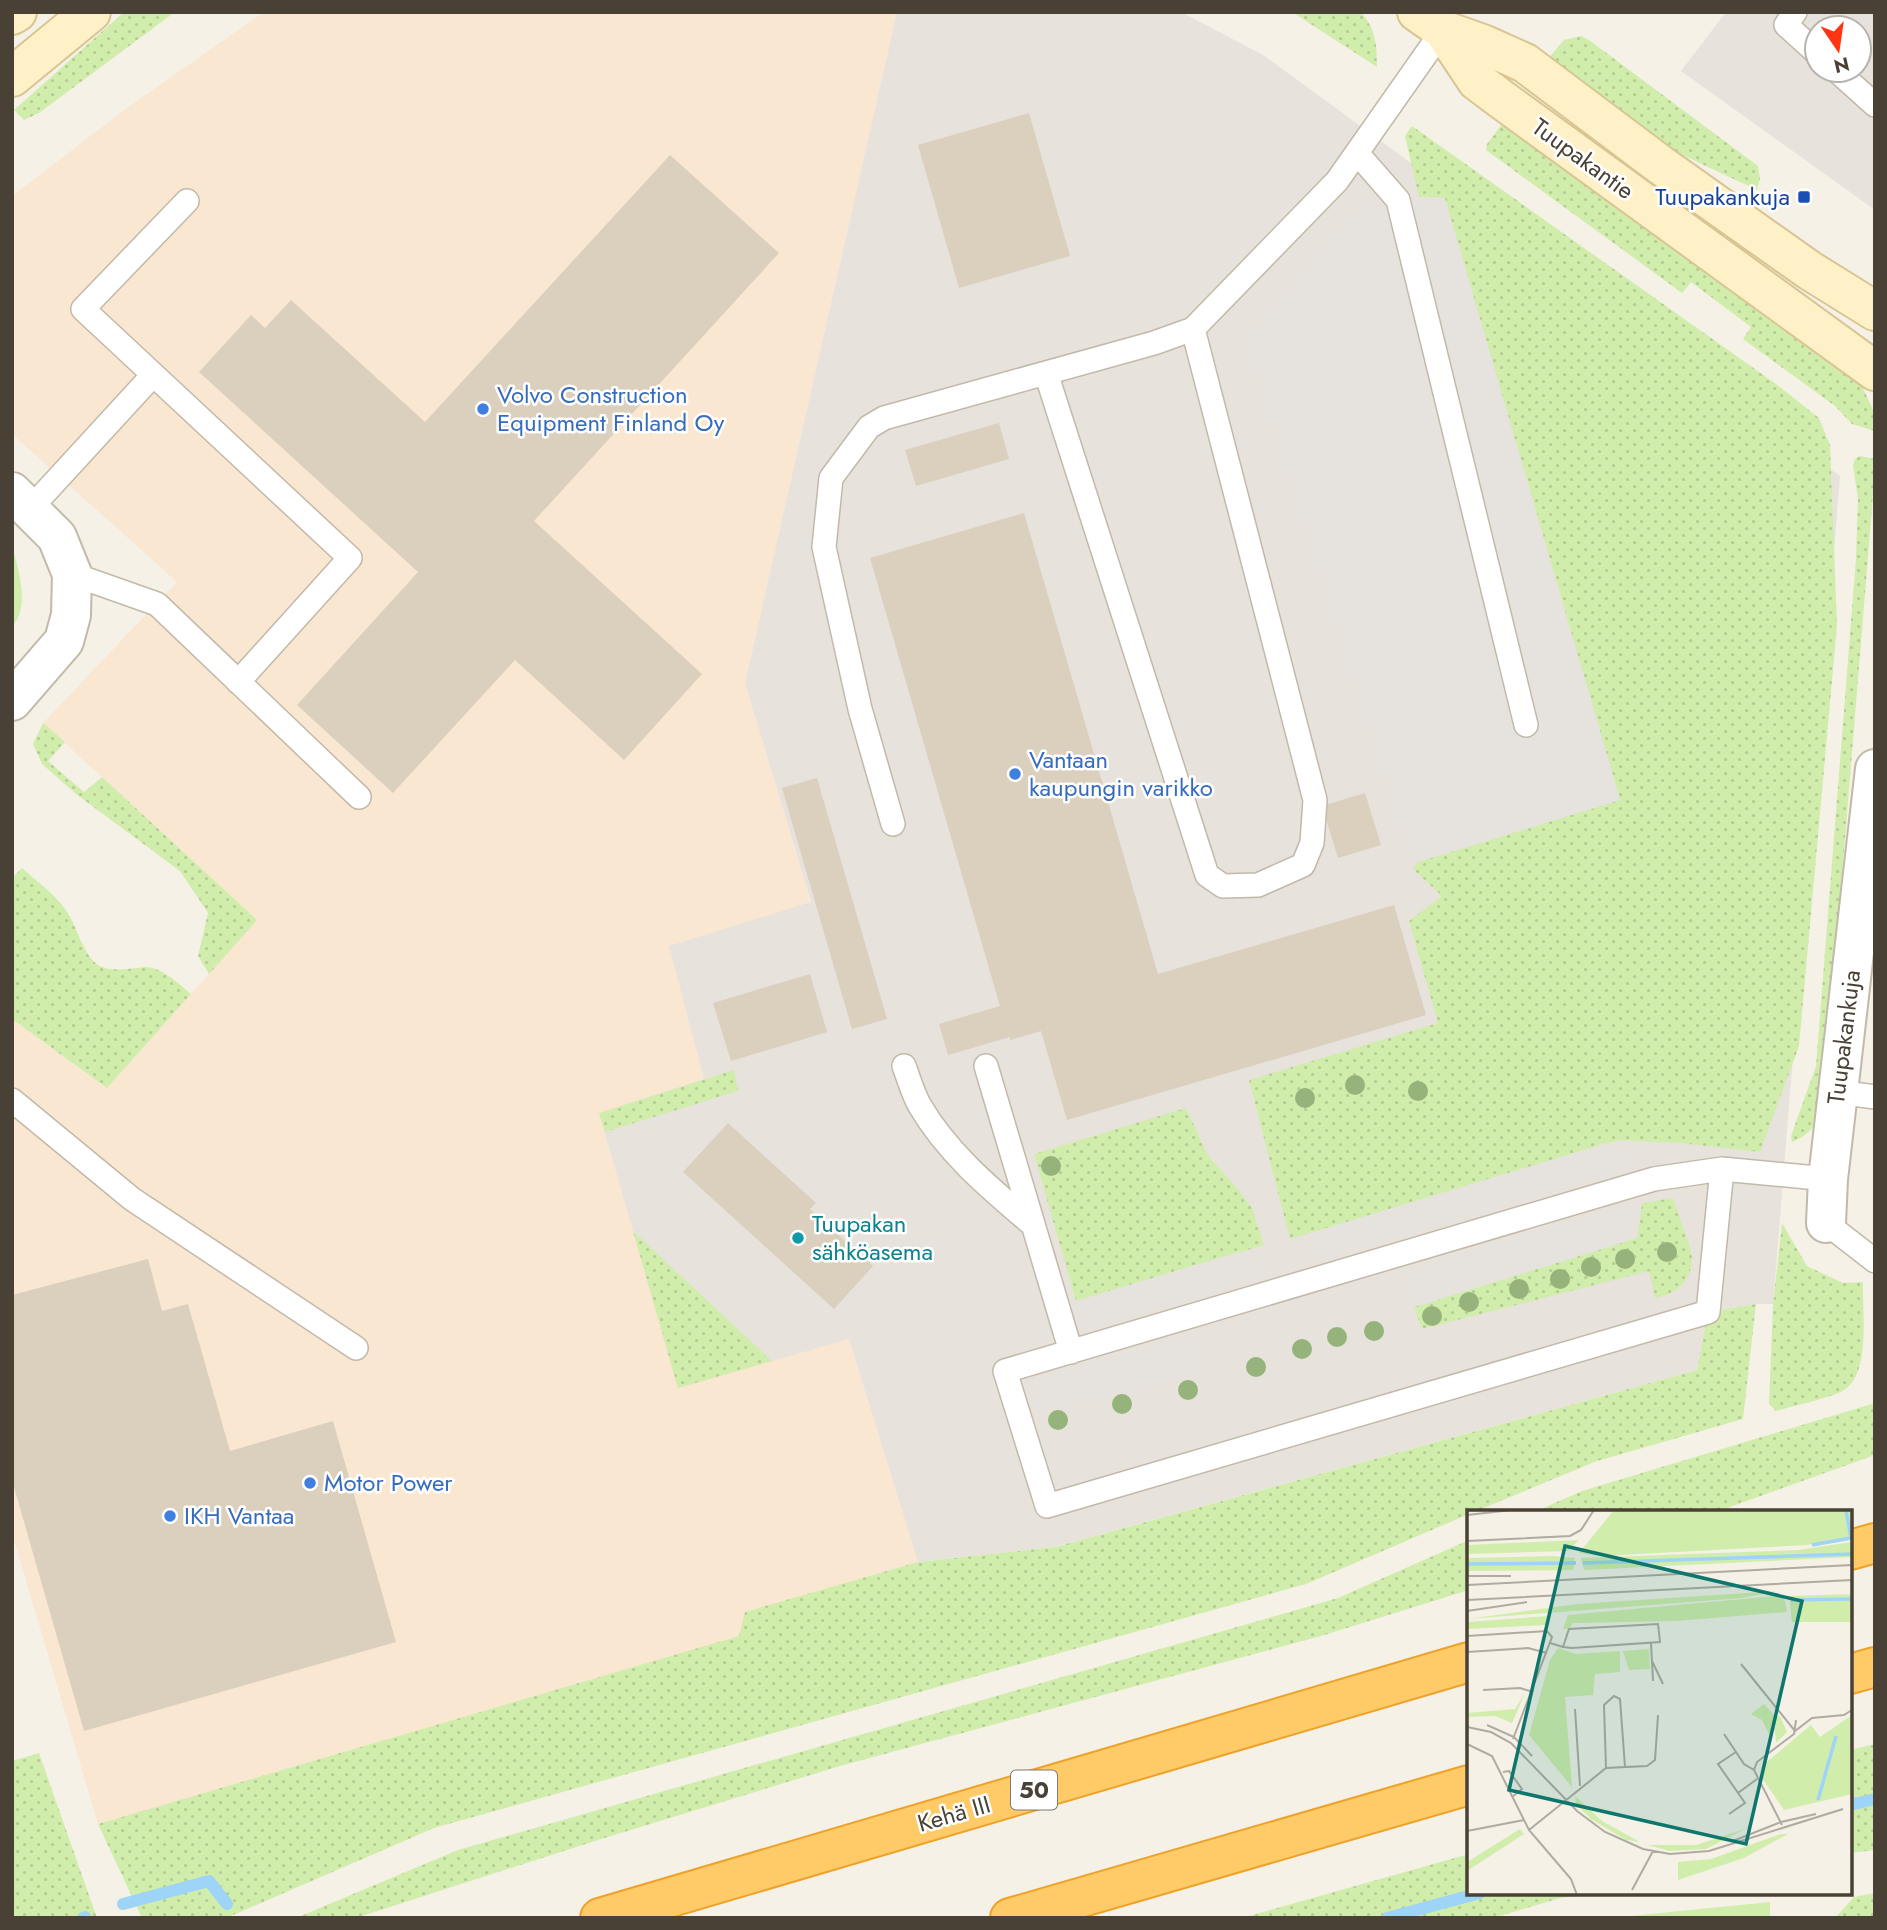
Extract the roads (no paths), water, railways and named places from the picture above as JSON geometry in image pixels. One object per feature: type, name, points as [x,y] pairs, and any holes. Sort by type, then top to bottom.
[{"type":"highway","points":[[1852,1549],[1875,1543]]},
{"type":"highway","name":"Kehä III","points":[[600,1918],[1467,1663]]},
{"type":"highway","points":[[1852,1673],[1875,1667]]},
{"type":"highway","points":[[1852,1700],[1875,1695]]},
{"type":"highway","points":[[1010,1918],[1467,1788]]},
{"type":"main road","points":[[12,15],[17,12]]},
{"type":"main road","points":[[12,77],[91,12]]},
{"type":"main road","name":"Tuupakantie","points":[[1439,18],[1485,45],[1525,63],[1662,166],[1810,270],[1875,311]]},
{"type":"main road","name":"Tuupakantie","points":[[1439,18],[1478,80],[1501,99],[1875,371]]},
{"type":"street","points":[[12,701],[64,640],[71,615],[72,574],[57,537],[21,501]]},
{"type":"street","name":"Tuupakankuja","points":[[1826,1223],[1828,1179],[1874,777]]},
{"type":"lane","points":[[1796,12],[1786,25],[1803,40]]},
{"type":"lane","points":[[893,824],[860,709],[824,547],[831,478],[869,427],[884,418],[1154,343],[1193,329],[1337,181],[1357,153],[1439,18]]},
{"type":"lane","points":[[1852,84],[1875,105]]},
{"type":"lane","points":[[1357,153],[1398,200],[1526,725]]},
{"type":"lane","points":[[187,201],[83,309],[351,558],[238,682]]},
{"type":"lane","points":[[1046,373],[1207,875],[1223,886],[1258,885],[1303,865],[1312,843],[1315,800],[1193,329]]},
{"type":"lane","points":[[21,501],[153,375]]},
{"type":"lane","points":[[72,574],[157,604],[359,797]]},
{"type":"lane","points":[[904,1066],[919,1105],[940,1136],[978,1177],[1033,1225]]},
{"type":"lane","points":[[986,1066],[1071,1352]]},
{"type":"lane","points":[[1838,1092],[1875,1097]]},
{"type":"lane","points":[[12,1100],[132,1199],[356,1348]]},
{"type":"lane","points":[[1722,1169],[1708,1312],[1047,1506],[1005,1371],[1654,1179],[1722,1169],[1828,1179]]},
{"type":"lane","points":[[1826,1223],[1875,1261]]},
{"type":"waterway","points":[[1852,1805],[1875,1799]]},
{"type":"waterway","points":[[123,1904],[209,1881],[227,1904]]},
{"type":"waterway","points":[[1387,1918],[1473,1895]]},
{"type":"place","name":"Tuupakankuja","points":[[1804,197]]},
{"type":"place","name":"Volvo Construction Equipment Finland Oy","points":[[483,409]]},
{"type":"place","name":"Vantaan kaupungin varikko","points":[[1015,774]]},
{"type":"place","name":"Tuupakan sähköasema","points":[[798,1238]]},
{"type":"place","name":"Motor Power","points":[[310,1483]]},
{"type":"place","name":"IKH Vantaa","points":[[170,1516]]}]
